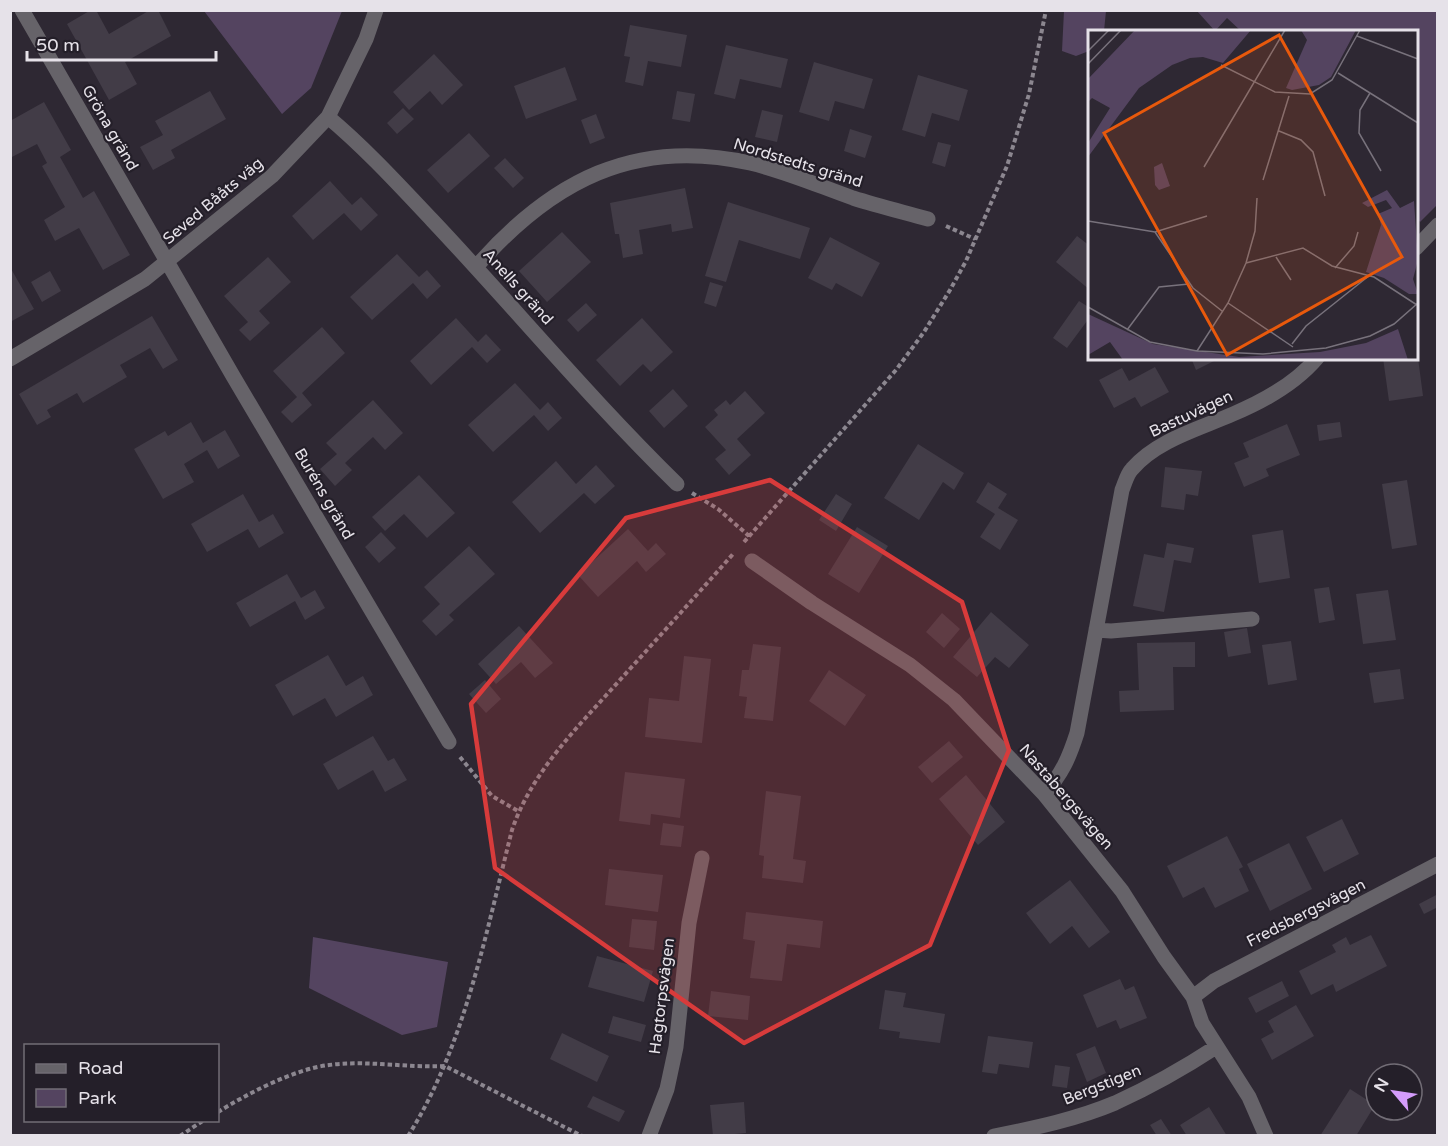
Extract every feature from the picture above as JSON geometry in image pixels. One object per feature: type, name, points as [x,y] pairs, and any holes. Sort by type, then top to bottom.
[{"type":"street","name":"Gröna gränd","points":[[22,10],[168,262]]},
{"type":"street","name":"Seved Bååts väg","points":[[10,359],[145,279],[273,176],[328,117],[366,39],[376,10]]},
{"type":"street","name":"Anells gränd","points":[[328,117],[370,155],[476,267],[596,402],[677,484]]},
{"type":"street","name":"Nordstedts gränd","points":[[476,267],[516,225],[559,193],[583,179],[630,161],[673,155],[720,158],[751,164],[856,199],[928,219]]},
{"type":"street","points":[[1418,246],[1437,225]]},
{"type":"street","name":"Buréns gränd","points":[[168,262],[449,742]]},
{"type":"street","name":"Bastuvägen","points":[[1044,794],[1058,779],[1071,754],[1082,710],[1122,490],[1130,470],[1148,455],[1179,436],[1235,413],[1274,393],[1298,378],[1315,360]]},
{"type":"street","name":"Nastabergsvägen","points":[[752,561],[812,603],[910,665],[954,700],[1044,794],[1122,891],[1192,997],[1202,1023],[1249,1096],[1266,1136]]},
{"type":"street","points":[[1096,630],[1111,631],[1252,619]]},
{"type":"street","name":"Hagtorpsvägen","points":[[649,1136],[667,1089],[676,1047],[689,923],[702,858]]},
{"type":"street","name":"Fredsbergsvägen","points":[[1192,997],[1214,981],[1437,864]]},
{"type":"street","name":"Bergstigen","points":[[994,1136],[1068,1119],[1113,1103],[1190,1064],[1216,1047]]},
{"type":"path","points":[[408,1136],[432,1095],[445,1066],[479,960],[512,830],[518,811],[531,788],[569,738],[896,370],[924,332],[950,290],[1007,166],[1029,94],[1046,10]]},
{"type":"path","points":[[928,219],[975,239]]},
{"type":"path","points":[[677,484],[718,509],[749,536]]},
{"type":"path","points":[[449,742],[492,796],[518,811]]},
{"type":"path","points":[[219,1111],[264,1087],[327,1065],[366,1063],[445,1066],[582,1136]]},
{"type":"path","points":[[180,1136],[201,1122]]},
{"type":"highlighted area","points":[[770,480],[962,602],[1009,750],[930,945],[744,1043],[495,868],[471,704],[626,518]]},
{"type":"green space","points":[[204,11],[342,11],[311,88],[282,114]]},
{"type":"green space","points":[[1064,11],[1106,11],[1104,30],[1088,30],[1088,51],[1076,56],[1062,51]]},
{"type":"green space","points":[[1197,11],[1437,11],[1437,205],[1420,222],[1418,219],[1418,30],[1240,30],[1227,18],[1214,30]]},
{"type":"green space","points":[[313,937],[448,962],[437,1027],[402,1035],[309,988]]},
{"type":"building","points":[[91,10],[96,10],[109,34],[150,10],[158,10],[171,36],[125,62],[137,84],[109,100],[67,24]]},
{"type":"building","points":[[630,25],[687,35],[681,67],[648,61],[643,86],[625,82],[630,57],[624,56]]},
{"type":"building","points":[[726,45],[788,59],[781,88],[740,79],[735,99],[714,94]]},
{"type":"building","points":[[434,54],[463,85],[442,105],[430,91],[409,110],[393,92]]},
{"type":"building","points":[[814,62],[873,79],[864,109],[835,101],[829,121],[799,112]]},
{"type":"building","points":[[565,67],[577,100],[526,119],[514,86]]},
{"type":"building","points":[[918,75],[968,90],[959,121],[932,113],[925,137],[902,130]]},
{"type":"building","points":[[210,91],[226,119],[171,150],[175,158],[153,170],[140,147],[163,135],[155,121]]},
{"type":"building","points":[[677,91],[695,94],[690,122],[672,119]]},
{"type":"building","points":[[44,102],[71,150],[60,157],[83,198],[94,191],[130,255],[103,270],[79,228],[55,241],[44,220],[65,207],[42,166],[47,163],[37,144],[10,158],[10,121]]},
{"type":"building","points":[[403,108],[414,119],[397,134],[387,123]]},
{"type":"building","points":[[762,110],[783,115],[777,142],[755,137]]},
{"type":"building","points":[[596,114],[605,138],[590,144],[581,120]]},
{"type":"building","points":[[850,129],[872,136],[865,158],[844,151]]},
{"type":"building","points":[[469,133],[490,156],[448,193],[427,170]]},
{"type":"building","points":[[938,142],[951,145],[945,167],[932,163]]},
{"type":"building","points":[[505,158],[524,178],[513,188],[494,168]]},
{"type":"building","points":[[330,181],[352,205],[361,197],[378,215],[361,231],[344,213],[313,240],[292,216]]},
{"type":"building","points":[[685,188],[693,228],[672,232],[671,224],[639,230],[643,254],[623,258],[619,234],[615,234],[610,203]]},
{"type":"building","points":[[728,202],[810,228],[800,259],[739,240],[726,282],[705,276]]},
{"type":"building","points":[[562,232],[591,262],[547,302],[519,271]]},
{"type":"building","points":[[1077,236],[1088,244],[1088,288],[1056,262]]},
{"type":"building","points":[[830,237],[880,263],[862,297],[836,283],[832,290],[808,278]]},
{"type":"building","points":[[397,254],[419,277],[427,270],[441,286],[427,299],[413,283],[372,320],[350,297]]},
{"type":"building","points":[[268,257],[291,282],[259,311],[270,323],[250,341],[239,330],[248,322],[224,296]]},
{"type":"building","points":[[10,267],[34,309],[10,322]]},
{"type":"building","points":[[50,271],[61,291],[42,302],[31,282]]},
{"type":"building","points":[[710,282],[723,286],[716,307],[704,303]]},
{"type":"building","points":[[1079,301],[1088,307],[1088,320],[1067,348],[1053,338]]},
{"type":"building","points":[[586,303],[597,315],[578,332],[567,320]]},
{"type":"building","points":[[152,316],[178,360],[163,369],[150,348],[120,365],[127,377],[83,403],[77,393],[47,410],[51,417],[37,425],[19,394]]},
{"type":"building","points":[[456,318],[478,342],[486,334],[501,350],[487,363],[472,347],[431,385],[410,361]]},
{"type":"building","points":[[642,318],[673,352],[651,372],[643,364],[620,386],[596,360]]},
{"type":"building","points":[[322,327],[345,353],[302,393],[312,405],[292,423],[281,412],[297,397],[273,371]]},
{"type":"building","points":[[1418,358],[1423,396],[1389,401],[1383,360],[1418,360]]},
{"type":"building","points":[[1192,360],[1216,360],[1196,370]]},
{"type":"building","points":[[1155,367],[1169,392],[1141,407],[1135,397],[1114,408],[1099,380],[1122,368],[1129,381]]},
{"type":"building","points":[[515,383],[540,410],[548,402],[562,418],[548,431],[534,415],[493,452],[468,425]]},
{"type":"building","points":[[673,389],[688,406],[664,428],[649,411]]},
{"type":"building","points":[[745,391],[765,413],[737,439],[751,455],[729,475],[715,459],[726,450],[705,427],[718,415],[714,410],[726,400],[730,405]]},
{"type":"building","points":[[373,400],[403,433],[385,450],[373,437],[345,463],[352,470],[335,486],[320,469],[337,454],[326,443]]},
{"type":"building","points":[[191,422],[203,443],[225,430],[240,456],[218,469],[207,450],[184,464],[194,482],[163,499],[134,449],[165,431],[168,436]]},
{"type":"building","points":[[1340,422],[1342,437],[1319,441],[1317,425]]},
{"type":"building","points":[[1287,424],[1300,455],[1266,469],[1269,476],[1244,487],[1234,463],[1249,457],[1243,443]]},
{"type":"building","points":[[918,444],[964,473],[954,490],[943,482],[919,520],[884,498]]},
{"type":"building","points":[[556,461],[576,484],[596,465],[615,486],[595,504],[584,493],[540,533],[512,502]]},
{"type":"building","points":[[1165,467],[1202,471],[1198,496],[1186,494],[1184,510],[1161,507]]},
{"type":"building","points":[[419,475],[455,513],[427,538],[404,514],[385,531],[372,517]]},
{"type":"building","points":[[1407,480],[1417,545],[1392,549],[1382,484]]},
{"type":"building","points":[[988,482],[1007,494],[998,508],[1018,520],[1000,550],[980,537],[995,514],[976,502]]},
{"type":"building","points":[[243,494],[259,522],[273,514],[284,533],[259,548],[248,529],[207,552],[191,524]]},
{"type":"building","points":[[836,494],[852,504],[836,531],[819,520]]},
{"type":"building","points":[[857,527],[888,546],[859,593],[828,574]]},
{"type":"building","points":[[628,529],[648,551],[656,543],[666,554],[646,572],[637,561],[598,597],[578,575]]},
{"type":"building","points":[[1283,530],[1290,578],[1259,583],[1252,535]]},
{"type":"building","points":[[381,532],[396,548],[379,563],[365,547]]},
{"type":"building","points":[[1167,543],[1194,548],[1191,563],[1174,560],[1164,612],[1133,606],[1144,554],[1164,558]]},
{"type":"building","points":[[469,546],[495,574],[449,615],[454,620],[436,636],[422,621],[440,604],[424,587]]},
{"type":"building","points":[[287,574],[301,598],[315,590],[325,608],[305,620],[295,601],[250,627],[236,603]]},
{"type":"building","points":[[1329,587],[1335,620],[1319,623],[1314,589]]},
{"type":"building","points":[[1388,590],[1396,640],[1363,644],[1356,594]]},
{"type":"building","points":[[991,612],[1029,645],[1009,668],[995,657],[977,677],[953,657]]},
{"type":"building","points":[[942,613],[960,629],[944,648],[926,632]]},
{"type":"building","points":[[519,626],[553,663],[535,678],[521,662],[496,684],[478,664]]},
{"type":"building","points":[[1247,628],[1251,653],[1228,657],[1224,632]]},
{"type":"building","points":[[1291,641],[1297,680],[1268,685],[1262,645]]},
{"type":"building","points":[[1195,642],[1195,667],[1173,667],[1174,710],[1120,712],[1119,691],[1139,690],[1137,643]]},
{"type":"building","points":[[753,644],[781,647],[773,721],[744,718],[747,697],[739,696],[742,670],[749,670]]},
{"type":"building","points":[[328,655],[346,686],[363,676],[373,695],[336,717],[325,698],[293,716],[275,685]]},
{"type":"building","points":[[684,656],[711,659],[702,743],[645,737],[649,698],[679,701]]},
{"type":"building","points":[[1400,669],[1404,699],[1374,703],[1369,673]]},
{"type":"building","points":[[829,670],[866,695],[845,726],[809,701]]},
{"type":"building","points":[[485,680],[501,699],[486,713],[469,694]]},
{"type":"building","points":[[373,736],[388,761],[394,758],[407,780],[385,792],[373,770],[338,790],[323,764]]},
{"type":"building","points":[[949,741],[963,757],[932,783],[918,767]]},
{"type":"building","points":[[625,772],[685,779],[680,818],[651,814],[650,825],[619,821]]},
{"type":"building","points":[[966,775],[1005,822],[978,845],[939,799]]},
{"type":"building","points":[[766,791],[801,796],[793,859],[806,861],[803,883],[762,878],[764,856],[759,855]]},
{"type":"building","points":[[1342,819],[1359,854],[1324,872],[1306,837]]},
{"type":"building","points":[[663,823],[684,826],[681,847],[660,845]]},
{"type":"building","points":[[1227,836],[1243,867],[1239,869],[1249,891],[1215,908],[1204,887],[1183,898],[1167,866]]},
{"type":"building","points":[[1289,843],[1312,889],[1270,911],[1247,864]]},
{"type":"building","points":[[609,869],[663,875],[658,912],[605,905]]},
{"type":"building","points":[[1070,880],[1110,932],[1089,948],[1072,926],[1050,944],[1026,913]]},
{"type":"building","points":[[1438,894],[1438,907],[1424,914],[1419,904]]},
{"type":"building","points":[[746,912],[823,921],[820,948],[787,944],[782,981],[750,978],[755,941],[743,939]]},
{"type":"building","points":[[632,919],[657,921],[654,950],[629,947]]},
{"type":"building","points":[[1371,935],[1387,966],[1336,992],[1333,984],[1311,995],[1299,971],[1336,952],[1332,945],[1346,937],[1350,945]]},
{"type":"building","points":[[597,956],[653,971],[644,1002],[588,987]]},
{"type":"building","points":[[1120,979],[1125,990],[1134,986],[1147,1018],[1120,1029],[1116,1020],[1097,1028],[1083,995]]},
{"type":"building","points":[[1282,981],[1289,996],[1256,1013],[1248,998]]},
{"type":"building","points":[[885,990],[906,993],[903,1007],[945,1014],[940,1043],[899,1038],[900,1032],[879,1029]]},
{"type":"building","points":[[711,991],[750,996],[748,1020],[708,1016]]},
{"type":"building","points":[[1296,1005],[1314,1036],[1272,1060],[1261,1039],[1274,1032],[1268,1021]]},
{"type":"building","points":[[613,1016],[646,1025],[641,1042],[608,1033]]},
{"type":"building","points":[[562,1033],[609,1056],[597,1082],[550,1059]]},
{"type":"building","points":[[988,1036],[1033,1042],[1029,1068],[999,1064],[997,1074],[982,1072]]},
{"type":"building","points":[[1095,1046],[1106,1073],[1087,1082],[1076,1054]]},
{"type":"building","points":[[1055,1065],[1070,1067],[1067,1088],[1052,1086]]},
{"type":"building","points":[[1350,1089],[1364,1098],[1365,1122],[1356,1136],[1320,1136]]},
{"type":"building","points":[[593,1096],[625,1111],[619,1122],[587,1107]]},
{"type":"building","points":[[744,1102],[746,1133],[713,1136],[710,1105]]},
{"type":"building","points":[[1209,1107],[1227,1136],[1187,1136],[1180,1125]]},
{"type":"building","points":[[1161,1119],[1172,1136],[1157,1136],[1150,1125]]}]
